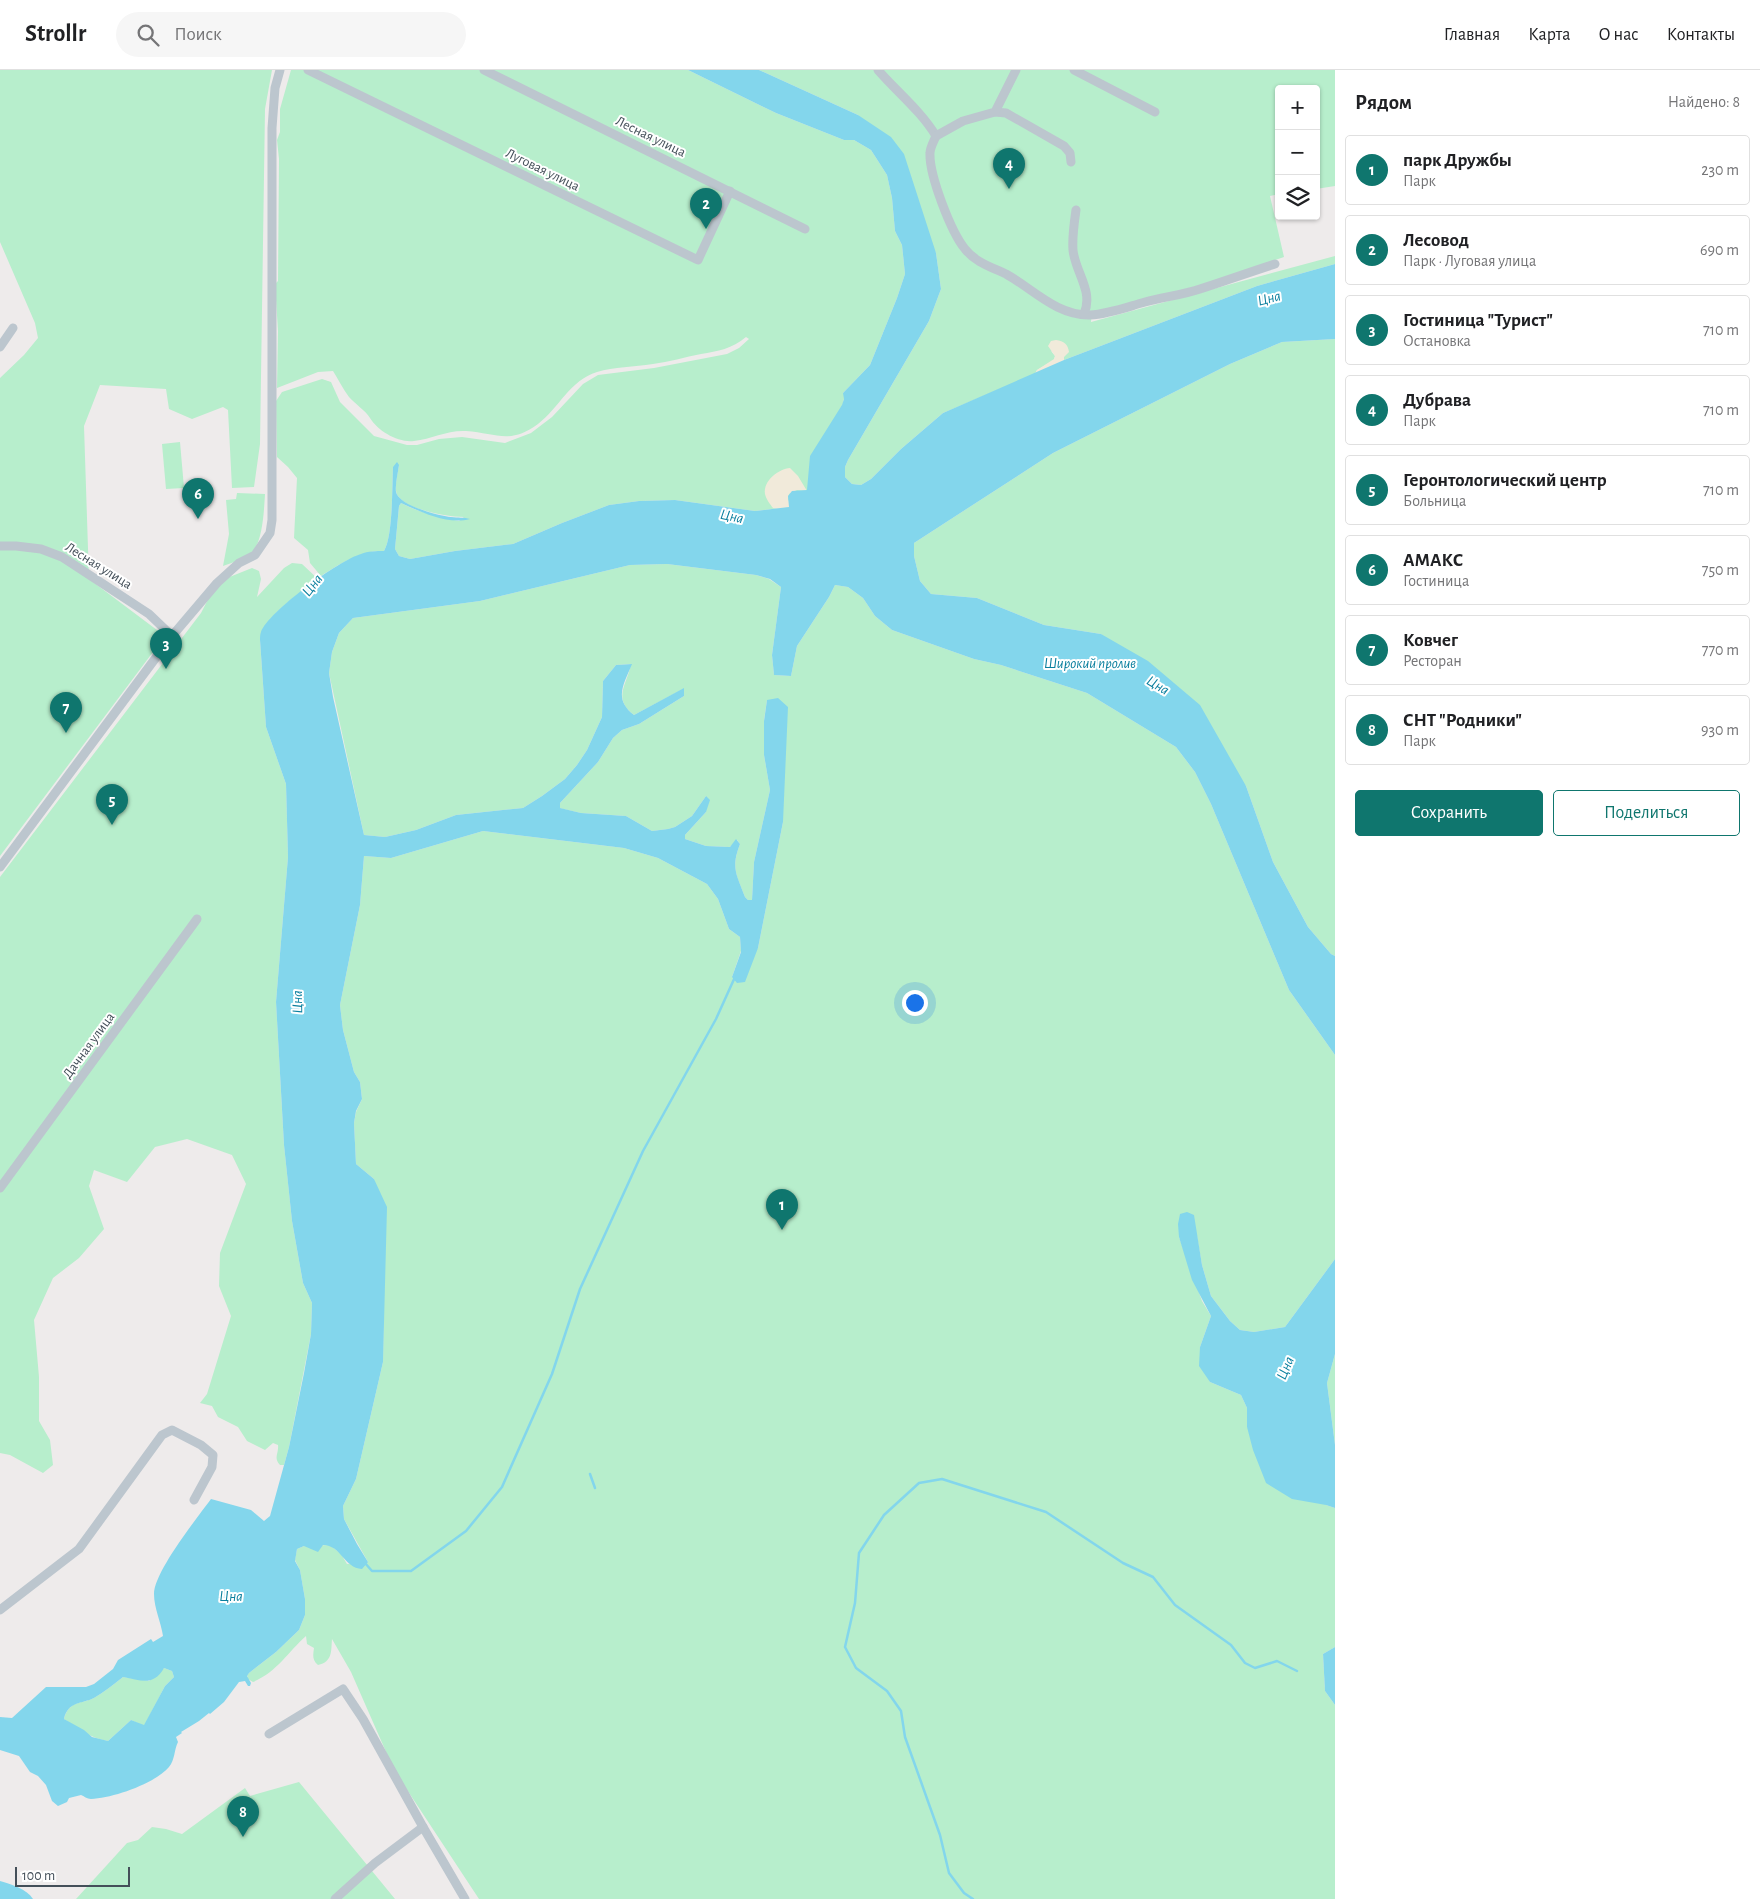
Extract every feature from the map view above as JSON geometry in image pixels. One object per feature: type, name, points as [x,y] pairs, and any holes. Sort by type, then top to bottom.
[{"type":"street","points":[[0,867],[172,636],[216,583],[240,563],[255,555],[270,533],[272,520],[272,128],[275,88],[280,70]]},
{"type":"street","name":"Луговая улица","points":[[308,70],[698,260],[730,191]]},
{"type":"street","name":"Лесная улица","points":[[484,70],[805,229]]},
{"type":"street","points":[[878,70],[929,123],[936,136]]},
{"type":"street","points":[[995,112],[1016,70]]},
{"type":"street","points":[[1074,70],[1155,112]]},
{"type":"street","points":[[1071,162],[1070,153],[1064,146],[1006,113],[995,112],[963,121],[936,136],[930,152],[932,174],[951,224],[963,247],[970,255],[987,266],[1006,274],[1049,303],[1069,312],[1089,315],[1127,308],[1144,302],[1199,290],[1275,264]]},
{"type":"street","points":[[1076,210],[1072,235],[1073,252],[1087,294],[1087,308],[1084,314]]},
{"type":"street","points":[[0,347],[13,328]]},
{"type":"street","name":"Лесная улица","points":[[0,546],[41,549],[62,557],[149,614],[172,636]]},
{"type":"street","name":"Дачная улица","points":[[0,1188],[198,919]]},
{"type":"street","points":[[0,1610],[80,1549],[162,1434],[172,1430],[201,1445],[213,1455],[212,1467],[194,1500]]},
{"type":"street","points":[[269,1734],[343,1689],[363,1719],[465,1899]]},
{"type":"street","points":[[335,1899],[423,1827]]},
{"type":"green space","points":[[0,70],[272,70],[265,109],[260,444],[254,487],[232,488],[228,410],[223,407],[192,419],[169,409],[166,389],[100,385],[84,426],[89,579],[165,636],[0,856],[0,378],[24,355],[38,338],[35,323],[0,242]]},
{"type":"green space","points":[[291,70],[688,70],[776,113],[844,140],[854,140],[871,150],[887,175],[892,198],[895,231],[902,245],[905,274],[870,365],[843,393],[845,394],[826,482],[790,504],[789,507],[755,511],[675,500],[639,501],[609,505],[513,544],[410,559],[399,556],[395,549],[399,506],[401,503],[422,512],[444,518],[459,521],[464,517],[429,512],[403,501],[398,496],[396,490],[399,465],[393,467],[391,523],[384,551],[359,555],[321,576],[310,563],[308,550],[294,538],[297,478],[277,457],[276,401],[282,392],[322,379],[331,382],[340,402],[374,436],[407,445],[462,437],[505,443],[531,433],[552,417],[583,384],[598,375],[654,368],[727,354],[739,348],[749,339],[746,337],[730,347],[713,352],[659,363],[597,372],[579,381],[538,424],[511,436],[459,431],[414,441],[395,438],[383,432],[349,397],[333,371],[318,372],[277,388],[278,331],[275,284],[278,281],[279,159],[277,140],[280,132],[280,109]]},
{"type":"green space","points":[[759,70],[1335,70],[1335,186],[1320,188],[1320,85],[1275,85],[1275,195],[1270,196],[1284,257],[1208,283],[1092,312],[1091,322],[1335,256],[1335,264],[1257,286],[1064,360],[1064,357],[1051,351],[1055,356],[1054,360],[1037,370],[1035,374],[943,413],[901,449],[871,479],[861,485],[852,484],[845,477],[845,467],[848,460],[929,321],[941,289],[936,253],[858,115]]},
{"type":"green space","points":[[1335,339],[1335,956],[1331,954],[1308,927],[1273,862],[1246,786],[1101,634],[1044,625],[977,598],[931,594],[920,581],[914,556],[914,543],[1053,453],[1230,364],[1282,342]]},
{"type":"green space","points":[[180,442],[184,488],[166,489],[162,444]]},
{"type":"green space","points":[[237,493],[265,494],[261,533],[259,541],[252,552],[242,559],[223,566],[229,534],[226,500],[236,499]]},
{"type":"green space","points":[[292,563],[302,564],[318,579],[275,614],[268,622],[260,640],[266,727],[286,784],[288,857],[276,1002],[284,1145],[292,1221],[303,1283],[312,1303],[311,1334],[289,1447],[284,1465],[280,1465],[277,1458],[278,1445],[273,1443],[265,1450],[247,1441],[238,1427],[218,1417],[212,1406],[200,1403],[207,1394],[231,1316],[219,1286],[220,1253],[246,1184],[232,1155],[187,1139],[155,1147],[127,1182],[94,1170],[89,1186],[104,1229],[79,1258],[53,1278],[34,1320],[39,1377],[39,1421],[50,1440],[53,1465],[43,1473],[10,1455],[0,1453],[0,877],[201,613],[217,582],[252,568],[259,571],[261,579],[257,597],[284,568]]},
{"type":"green space","points":[[667,564],[756,575],[769,579],[781,587],[772,655],[774,675],[791,676],[797,646],[835,585],[848,587],[863,598],[875,616],[892,630],[974,659],[1001,665],[1087,693],[1176,747],[1195,772],[1211,804],[1289,990],[1335,1055],[1335,1259],[1285,1327],[1254,1332],[1240,1330],[1230,1321],[1211,1296],[1202,1265],[1197,1236],[1179,1237],[1202,1301],[1211,1316],[1200,1347],[1210,1382],[1241,1395],[1247,1408],[1247,1427],[1326,1505],[1335,1508],[1335,1647],[1323,1654],[1325,1691],[1335,1705],[1335,1899],[479,1899],[394,1770],[351,1672],[332,1639],[329,1658],[323,1663],[318,1665],[315,1661],[313,1655],[314,1648],[307,1644],[306,1636],[269,1673],[253,1682],[248,1679],[247,1675],[249,1673],[276,1652],[299,1630],[305,1615],[305,1599],[300,1570],[295,1560],[297,1549],[304,1546],[330,1545],[341,1554],[347,1564],[368,1562],[344,1519],[343,1506],[356,1479],[383,1362],[384,1290],[374,1179],[356,1164],[354,1123],[356,1112],[362,1099],[360,1082],[354,1072],[343,1030],[340,1005],[360,905],[364,856],[391,858],[483,831],[624,848],[658,858],[707,884],[718,899],[729,929],[740,937],[741,951],[732,977],[758,948],[783,822],[767,700],[764,720],[764,755],[770,790],[754,862],[752,900],[748,900],[745,897],[737,876],[735,865],[740,844],[737,840],[730,847],[706,846],[685,839],[685,835],[706,812],[706,796],[692,816],[675,827],[652,831],[626,816],[581,813],[559,808],[560,803],[598,762],[613,738],[622,730],[639,724],[684,696],[683,689],[634,715],[627,709],[622,697],[631,664],[616,665],[603,681],[602,717],[587,750],[565,779],[542,796],[523,808],[456,815],[416,830],[385,837],[364,835],[329,673],[332,652],[339,633],[353,618],[480,601],[630,565]]},
{"type":"green space","points":[[1335,1354],[1335,1445],[1327,1383]]},
{"type":"green space","points":[[164,1668],[172,1671],[174,1677],[165,1686],[144,1726],[131,1720],[108,1741],[90,1736],[64,1719],[66,1713],[73,1706],[94,1698],[123,1677],[149,1681]]},
{"type":"green space","points":[[299,1782],[395,1899],[76,1899],[127,1843],[138,1840],[152,1827],[182,1834],[245,1788],[250,1796]]},
{"type":"sand","points":[[1056,340],[1065,343],[1069,352],[1064,357],[1064,360],[1035,374],[1037,370],[1054,359],[1055,356],[1048,346],[1051,341]]},
{"type":"sand","points":[[790,468],[798,476],[807,491],[797,490],[789,494],[789,507],[773,508],[765,494],[767,484],[777,473]]},
{"type":"water","name":"Цна","points":[[688,70],[759,70],[858,115],[891,137],[904,154],[936,253],[941,289],[929,321],[848,460],[845,467],[845,477],[852,484],[861,485],[871,479],[901,449],[943,413],[1064,360],[1257,286],[1335,264],[1335,339],[1282,342],[1230,364],[1053,453],[914,543],[914,556],[920,581],[931,594],[977,598],[1044,625],[1101,634],[1148,661],[1200,705],[1246,786],[1273,862],[1308,927],[1331,954],[1335,956],[1335,1055],[1289,990],[1211,804],[1195,772],[1176,747],[1087,693],[1001,665],[974,659],[892,630],[875,616],[863,598],[848,587],[835,585],[797,646],[791,676],[774,675],[772,655],[781,587],[770,579],[756,575],[667,564],[630,565],[480,601],[353,618],[339,633],[332,652],[329,673],[364,835],[385,837],[416,830],[456,815],[523,808],[542,796],[565,779],[587,750],[602,717],[603,681],[616,665],[632,664],[622,691],[622,697],[628,709],[634,715],[684,688],[684,696],[639,724],[622,730],[613,738],[598,762],[560,803],[560,808],[581,813],[626,816],[652,831],[675,827],[692,816],[706,796],[710,800],[706,812],[685,835],[685,839],[706,846],[730,847],[736,839],[740,844],[735,865],[737,876],[745,897],[748,900],[752,900],[754,862],[770,790],[764,755],[764,721],[767,700],[778,698],[788,707],[783,822],[758,948],[745,982],[737,983],[732,977],[741,952],[740,937],[729,929],[718,899],[707,884],[658,858],[624,848],[483,831],[391,858],[364,856],[360,905],[340,1005],[343,1030],[354,1072],[360,1082],[362,1099],[356,1111],[354,1123],[356,1164],[374,1179],[387,1207],[383,1362],[356,1479],[343,1506],[344,1519],[368,1562],[362,1569],[356,1568],[329,1546],[323,1545],[318,1552],[304,1546],[297,1549],[295,1561],[300,1570],[305,1599],[305,1615],[299,1630],[276,1652],[249,1673],[247,1676],[251,1683],[250,1686],[245,1681],[239,1682],[224,1702],[210,1714],[181,1732],[176,1737],[178,1742],[171,1764],[154,1779],[133,1789],[110,1796],[91,1799],[81,1795],[69,1798],[67,1802],[58,1806],[52,1801],[46,1785],[38,1776],[30,1772],[19,1756],[0,1750],[0,1717],[12,1718],[46,1687],[86,1687],[94,1684],[113,1669],[118,1660],[151,1639],[153,1642],[163,1636],[154,1599],[156,1584],[177,1545],[211,1499],[251,1510],[264,1521],[270,1516],[289,1447],[311,1334],[312,1303],[303,1283],[292,1221],[284,1145],[276,1002],[288,857],[286,784],[266,727],[261,632],[276,612],[305,588],[337,566],[361,554],[384,551],[391,523],[393,467],[397,462],[399,465],[396,482],[398,497],[420,509],[451,517],[470,519],[443,519],[401,503],[399,506],[395,549],[399,556],[410,559],[513,544],[609,505],[639,501],[675,500],[755,511],[789,507],[788,496],[792,491],[807,490],[810,456],[842,405],[843,393],[870,365],[905,274],[902,245],[895,231],[892,198],[887,175],[871,150],[854,140],[844,140],[776,113]],"holes":[[[164,1668],[172,1671],[174,1677],[165,1686],[144,1725],[131,1720],[108,1741],[92,1737],[84,1730],[64,1719],[72,1706],[94,1698],[123,1677],[146,1681],[155,1678]]]},
{"type":"water","points":[[1187,1212],[1194,1215],[1202,1265],[1211,1296],[1230,1321],[1240,1330],[1254,1332],[1285,1327],[1335,1259],[1335,1354],[1327,1383],[1335,1445],[1335,1508],[1292,1499],[1266,1483],[1253,1450],[1247,1427],[1247,1408],[1241,1395],[1210,1382],[1199,1366],[1200,1347],[1211,1316],[1192,1280],[1179,1237],[1178,1224],[1180,1214]]},
{"type":"water","points":[[1335,1647],[1335,1705],[1325,1691],[1323,1654]]},
{"type":"water","points":[[0,1881],[14,1885],[33,1899],[0,1899]]},
{"type":"waterway","points":[[365,1563],[372,1571],[411,1571],[466,1531],[502,1487],[552,1374],[580,1289],[643,1151],[716,1019],[735,977]]},
{"type":"waterway","points":[[590,1474],[595,1488]]},
{"type":"waterway","points":[[973,1899],[964,1893],[949,1873],[940,1835],[905,1737],[901,1711],[887,1691],[856,1668],[845,1647],[855,1603],[859,1553],[884,1515],[919,1483],[942,1479],[1046,1512],[1123,1563],[1153,1577],[1175,1605],[1231,1645],[1245,1663],[1255,1668],[1277,1661],[1297,1671]]},
{"type":"place","name":"Дубрава","points":[[1009,189]]},
{"type":"place","name":"Лесовод","points":[[706,229]]},
{"type":"place","name":"АМАКС","points":[[198,519]]},
{"type":"place","name":"Гостиница \"Турист\"","points":[[166,669]]},
{"type":"place","name":"Ковчег","points":[[66,733]]},
{"type":"place","name":"Геронтологический центр","points":[[112,825]]},
{"type":"place","name":"парк Дружбы","points":[[782,1230]]},
{"type":"place","name":"СНТ \"Родники\"","points":[[243,1837]]},
{"type":"water label","name":"Широкий пролив","points":[[1090,663]]}]
